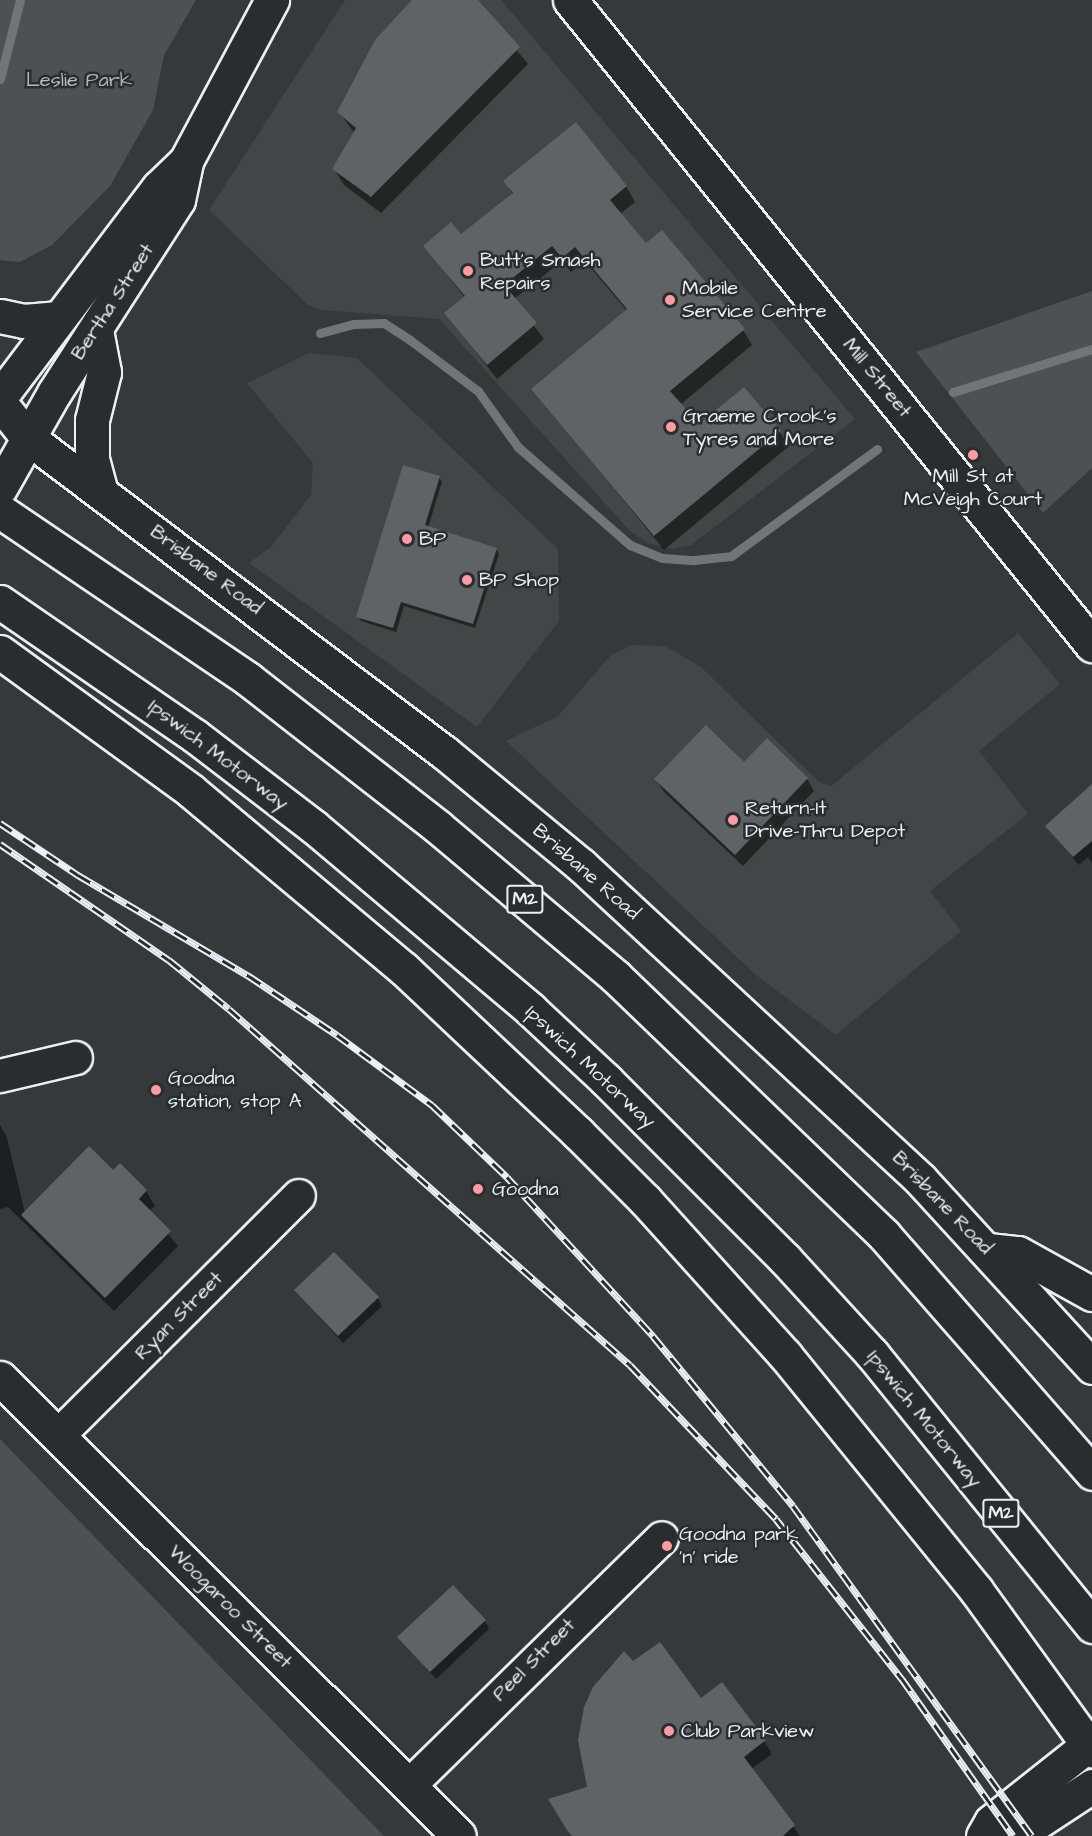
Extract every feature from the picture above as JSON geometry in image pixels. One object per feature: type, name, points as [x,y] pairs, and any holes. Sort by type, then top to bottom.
[{"type":"main road","name":"Bertha Street","points":[[0,398],[159,187],[186,160],[272,0]]},
{"type":"main road","name":"Mill Street","points":[[570,0],[1092,645]]},
{"type":"main road","name":"Bertha Street","points":[[0,488],[14,435],[96,330],[178,200],[186,160]]},
{"type":"main road","points":[[0,316],[24,321],[59,318]]},
{"type":"main road","points":[[96,330],[104,372],[92,420],[92,440],[100,489]]},
{"type":"main road","name":"Brisbane Road","points":[[0,404],[14,435],[100,489],[445,753],[581,865],[818,1081],[988,1250],[1092,1367]]},
{"type":"main road","name":"M2","points":[[0,511],[50,542],[249,679],[336,745],[616,977],[884,1235],[1092,1473]]},
{"type":"main road","name":"Ipswich Motorway","points":[[3,604],[186,730],[314,827],[505,988],[606,1080],[785,1259],[872,1354],[1092,1626]]},
{"type":"main road","points":[[0,652],[200,798],[404,969],[586,1141],[785,1355],[969,1581],[1090,1748],[991,1822],[983,1836]]},
{"type":"main road","points":[[988,1250],[1018,1253],[1092,1294]]},
{"type":"main road","name":"Woogaroo Street","points":[[0,1378],[459,1836]]},
{"type":"main road","points":[[1016,1836],[1092,1786]]},
{"type":"street","points":[[0,1076],[76,1058]]},
{"type":"street","name":"Ryan Street","points":[[58,1436],[299,1196]]},
{"type":"street","name":"Peel Street","points":[[409,1786],[662,1538]]},
{"type":"shaded area","points":[[345,0],[501,0],[855,419],[691,545],[672,549],[648,543],[630,531],[439,319],[321,310],[307,304],[209,210]]},
{"type":"shaded area","points":[[309,353],[357,358],[558,549],[559,621],[477,727],[249,563],[271,547],[311,495],[313,463],[247,383]]},
{"type":"shaded area","points":[[1018,633],[1060,684],[979,751],[1028,814],[930,891],[961,931],[836,1035],[756,975],[506,741],[558,716],[611,655],[632,645],[665,646],[701,667],[819,782],[831,786]]},
{"type":"green space","name":"Leslie Park","points":[[0,0],[196,0],[164,55],[153,110],[110,186],[52,245],[20,262],[0,260]]},
{"type":"green space","points":[[1092,291],[1092,468],[1043,513],[916,352]]},
{"type":"green space","points":[[0,1439],[384,1836],[0,1836]]},
{"type":"building","points":[[412,0],[478,0],[520,47],[371,197],[332,169],[356,128],[337,112],[375,40]]},
{"type":"building","points":[[576,122],[627,186],[610,200],[646,243],[662,230],[745,329],[670,391],[699,424],[744,387],[781,431],[654,536],[531,389],[627,309],[575,247],[562,258],[552,246],[504,285],[537,323],[487,365],[444,313],[465,296],[423,246],[451,222],[461,234],[513,193],[503,181]]},
{"type":"building","points":[[403,465],[440,476],[425,525],[497,548],[473,624],[401,602],[393,628],[356,617]]},
{"type":"building","name":"Return-It Drive-Thru Depot","points":[[706,725],[744,762],[767,738],[808,778],[735,855],[654,779]]},
{"type":"building","points":[[1092,784],[1092,841],[1073,857],[1045,826]]},
{"type":"building","points":[[89,1146],[113,1170],[120,1163],[147,1190],[139,1199],[171,1231],[105,1298],[21,1215]]},
{"type":"building","points":[[334,1252],[379,1297],[338,1336],[294,1290]]},
{"type":"building","points":[[453,1585],[486,1620],[430,1672],[397,1637]]},
{"type":"building","name":"Club Parkview","points":[[660,1642],[701,1698],[722,1682],[766,1740],[744,1757],[795,1825],[783,1836],[572,1836],[567,1830],[548,1799],[587,1787],[578,1740],[584,1707],[593,1687],[624,1651],[633,1661]]},
{"type":"waterway","points":[[0,79],[20,0]]},
{"type":"waterway","points":[[320,333],[354,324],[384,323],[410,340],[478,391],[518,447],[630,545],[663,558],[694,560],[731,556],[877,449]]},
{"type":"waterway","points":[[953,392],[1092,349]]},
{"type":"railway","points":[[0,823],[78,875],[249,976],[337,1035],[432,1105],[507,1177],[653,1336],[793,1506],[1032,1836]]},
{"type":"railway","points":[[0,844],[169,960],[229,1009],[630,1365],[776,1519],[902,1679],[1013,1836]]},
{"type":"place","name":"Butt's Smash Repairs","points":[[468,271]]},
{"type":"place","name":"Mobile Service Centre","points":[[670,300]]},
{"type":"place","name":"Graeme Crook's Tyres and More","points":[[671,427]]},
{"type":"place","name":"Mill St at McVeigh Court","points":[[973,455]]},
{"type":"place","name":"BP","points":[[407,539]]},
{"type":"place","name":"BP Shop","points":[[467,580]]},
{"type":"place","name":"Return-It Drive-Thru Depot","points":[[733,820]]},
{"type":"place","name":"Goodna station, stop A","points":[[156,1090]]},
{"type":"place","name":"Goodna","points":[[478,1189]]},
{"type":"place","name":"Goodna park 'n' ride","points":[[667,1546]]},
{"type":"place","name":"Club Parkview","points":[[669,1731]]}]
